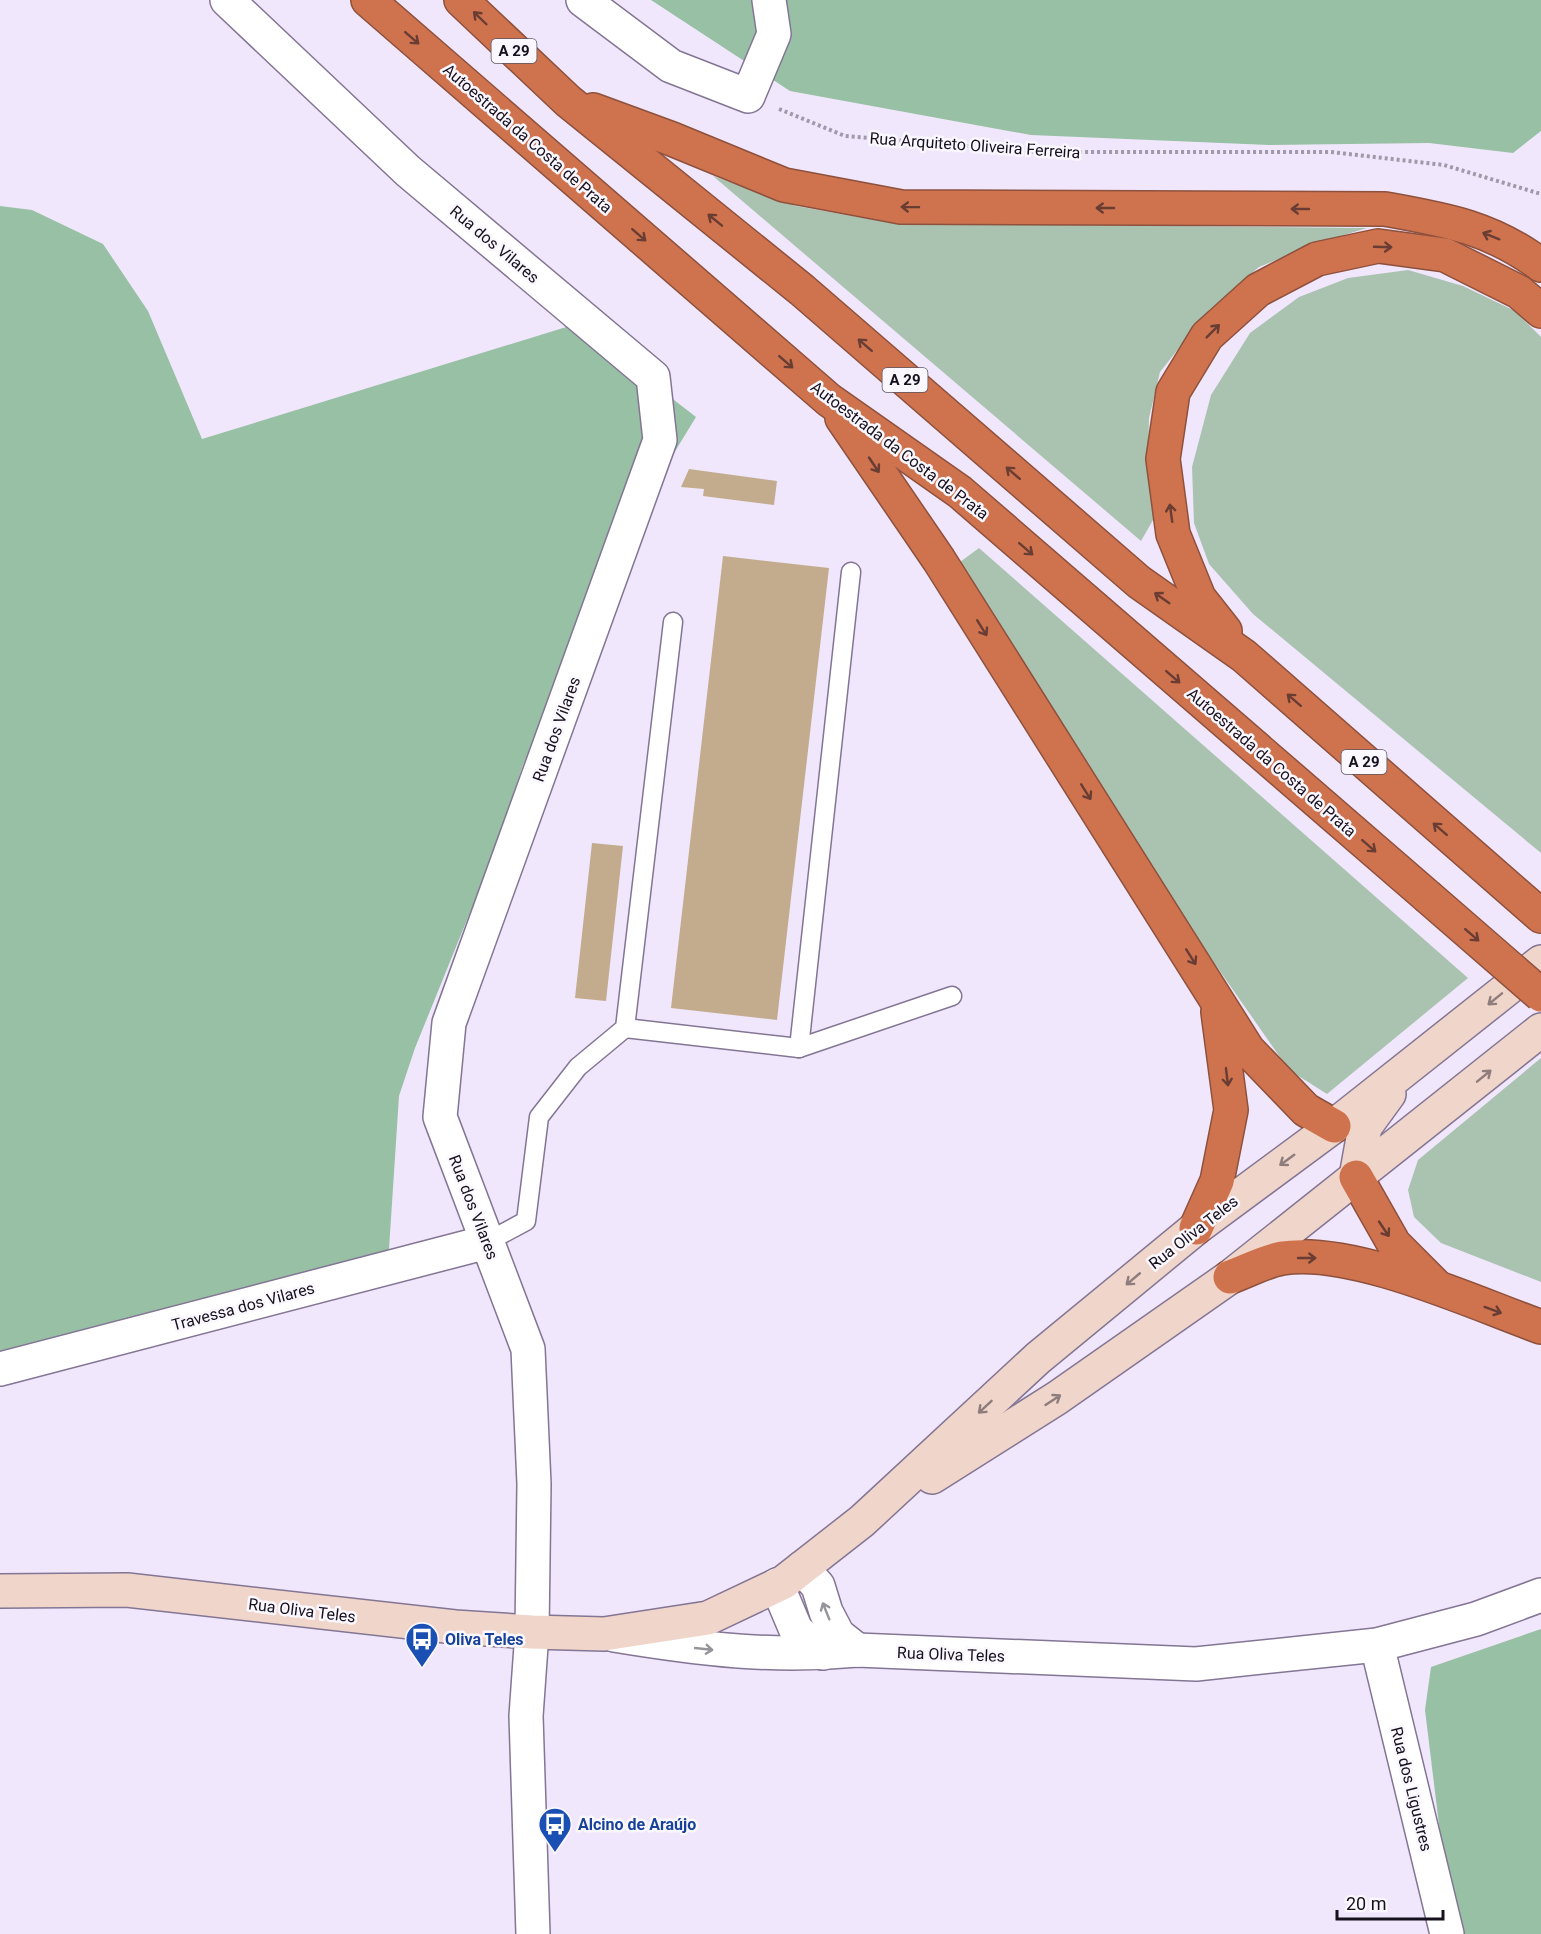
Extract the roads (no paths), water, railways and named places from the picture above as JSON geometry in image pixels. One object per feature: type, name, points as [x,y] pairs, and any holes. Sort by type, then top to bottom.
[{"type":"highway","name":"Autoestrada da Costa de Prata","points":[[368,0],[829,400],[960,492],[1541,995]]},
{"type":"highway","name":"A 29","points":[[461,0],[568,101],[802,290],[1139,582],[1244,656],[1541,916]]},
{"type":"highway","points":[[568,101],[672,139],[784,185],[901,207],[1385,209],[1458,222],[1514,245],[1541,265]]},
{"type":"highway","points":[[1244,656],[1199,597],[1173,534],[1163,459],[1173,392],[1207,336],[1257,290],[1317,259],[1378,246],[1445,255],[1520,292],[1541,311]]},
{"type":"highway","points":[[829,400],[939,560],[1248,1050],[1306,1110],[1350,1126]]},
{"type":"highway","points":[[1196,1228],[1217,1181],[1231,1110],[1217,998]]},
{"type":"highway","points":[[1356,1177],[1395,1244],[1440,1291]]},
{"type":"highway","points":[[1230,1277],[1282,1258],[1316,1258],[1366,1264],[1541,1327]]},
{"type":"main road","name":"Rua Oliva Teles","points":[[862,1521],[1038,1358],[1196,1228],[1350,1126],[1407,1069],[1541,962]]},
{"type":"main road","name":"Rua Oliva Teles","points":[[0,1591],[127,1590],[455,1627],[532,1632],[604,1634],[708,1618],[789,1577],[862,1521],[1057,1398],[1230,1277],[1541,1030]]},
{"type":"main road","points":[[1356,1177],[1350,1126],[1445,1107]]},
{"type":"street","name":"Rua dos Vilares","points":[[227,0],[408,171],[653,377],[660,440],[449,1023],[440,1117],[528,1349],[534,1484],[532,1632],[526,1716],[533,1934]]},
{"type":"street","points":[[582,0],[671,66],[748,96],[774,34],[770,0]]},
{"type":"street","name":"Travessa dos Vilares","points":[[0,1369],[487,1242]]},
{"type":"street","points":[[823,1653],[796,1629],[789,1577],[818,1586],[826,1612],[838,1635],[857,1650]]},
{"type":"street","name":"Rua Oliva Teles","points":[[604,1634],[704,1650],[807,1655],[857,1650],[1196,1664],[1377,1645],[1476,1619],[1541,1595]]},
{"type":"street","name":"Rua dos Ligustres","points":[[1377,1645],[1447,1934]]},
{"type":"lane","points":[[800,1048],[852,572]]},
{"type":"lane","points":[[487,1242],[526,1221],[539,1117],[578,1067],[625,1028],[673,622]]},
{"type":"lane","points":[[625,1028],[800,1048],[952,996]]},
{"type":"place","name":"Oliva Teles","points":[[422,1668]]},
{"type":"place","name":"Alcino de Araújo","points":[[555,1853]]}]
